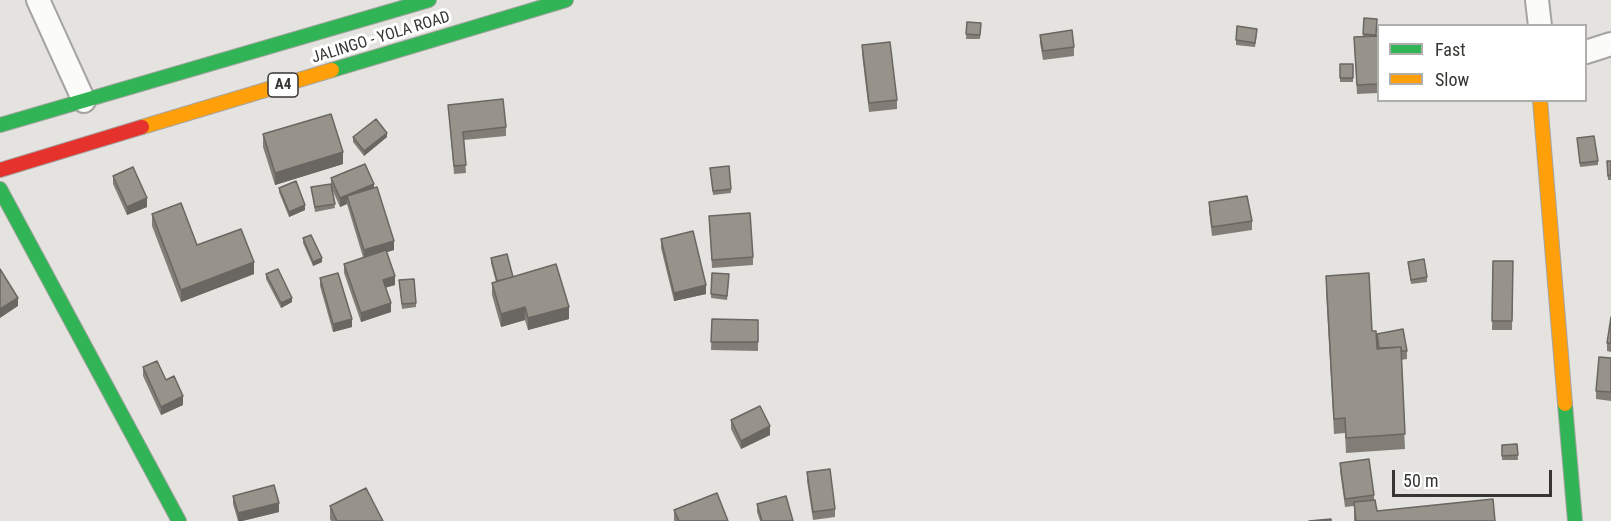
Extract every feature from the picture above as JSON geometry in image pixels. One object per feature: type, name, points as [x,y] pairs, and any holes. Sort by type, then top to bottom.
[{"type":"main road","points":[[0,125],[429,0]]},
{"type":"main road","name":"JALINGO - YOLA ROAD","points":[[0,170],[566,0]]},
{"type":"main road","points":[[1540,102],[1575,521]]},
{"type":"main road","points":[[0,189],[179,521]]},
{"type":"street","points":[[38,0],[84,101]]},
{"type":"street","points":[[1538,0],[1540,24]]},
{"type":"street","points":[[1587,52],[1611,44]]},
{"type":"building","points":[[1364,18],[1377,19],[1376,35],[1363,34]]},
{"type":"building","points":[[967,22],[981,23],[980,35],[966,34]]},
{"type":"building","points":[[1237,26],[1257,29],[1255,43],[1236,40]]},
{"type":"building","points":[[1072,30],[1074,47],[1043,51],[1040,35]]},
{"type":"building","points":[[1377,36],[1377,84],[1357,85],[1354,37]]},
{"type":"building","points":[[890,42],[897,100],[869,103],[862,45]]},
{"type":"building","points":[[1340,64],[1353,64],[1353,78],[1340,78]]},
{"type":"building","points":[[503,99],[506,127],[463,132],[466,165],[454,166],[448,105]]},
{"type":"building","points":[[331,114],[343,152],[275,173],[263,134]]},
{"type":"building","points":[[376,119],[387,133],[364,151],[353,137]]},
{"type":"building","points":[[1594,136],[1598,161],[1580,163],[1577,138]]},
{"type":"building","points":[[1607,161],[1611,161],[1611,175],[1608,176]]},
{"type":"building","points":[[365,164],[374,184],[340,198],[331,178]]},
{"type":"building","points":[[729,166],[731,189],[713,191],[710,168]]},
{"type":"building","points":[[133,167],[147,198],[127,207],[113,176]]},
{"type":"building","points":[[296,181],[305,205],[289,212],[279,188]]},
{"type":"building","points":[[331,184],[335,204],[315,207],[311,187]]},
{"type":"building","points":[[377,187],[394,241],[364,250],[347,196]]},
{"type":"building","points":[[1247,196],[1252,221],[1212,227],[1209,202]]},
{"type":"building","points":[[181,203],[197,245],[241,229],[254,262],[181,290],[152,214]]},
{"type":"building","points":[[750,213],[753,257],[712,260],[709,216]]},
{"type":"building","points":[[693,231],[706,285],[674,293],[661,239]]},
{"type":"building","points":[[311,235],[322,258],[313,262],[303,238]]},
{"type":"building","points":[[386,250],[395,276],[383,280],[391,303],[361,313],[344,264]]},
{"type":"building","points":[[507,254],[513,277],[497,281],[491,258]]},
{"type":"building","points":[[1424,259],[1427,277],[1411,280],[1408,262]]},
{"type":"building","points":[[1493,261],[1513,261],[1512,321],[1492,321]]},
{"type":"building","points":[[556,264],[569,307],[528,318],[525,307],[501,314],[492,283]]},
{"type":"building","points":[[0,269],[18,298],[0,309]]},
{"type":"building","points":[[278,269],[292,298],[281,303],[266,274]]},
{"type":"building","points":[[338,273],[352,319],[333,324],[320,278]]},
{"type":"building","points":[[712,273],[729,274],[727,296],[711,294]]},
{"type":"building","points":[[1369,273],[1372,331],[1376,331],[1377,349],[1401,347],[1405,434],[1346,438],[1345,418],[1334,419],[1326,276]]},
{"type":"building","points":[[414,279],[416,303],[402,304],[399,280]]},
{"type":"building","points":[[1611,317],[1611,343],[1607,343]]},
{"type":"building","points":[[712,319],[758,320],[758,342],[711,342]]},
{"type":"building","points":[[1403,329],[1407,351],[1401,351],[1401,347],[1379,348],[1377,334]]},
{"type":"building","points":[[1599,357],[1611,358],[1611,392],[1596,391]]},
{"type":"building","points":[[157,361],[166,380],[174,376],[183,396],[161,407],[143,367]]},
{"type":"building","points":[[760,406],[770,426],[741,441],[731,420]]},
{"type":"building","points":[[1517,444],[1518,455],[1502,456],[1502,445]]},
{"type":"building","points":[[1369,459],[1374,495],[1345,499],[1340,463]]},
{"type":"building","points":[[830,469],[835,509],[813,512],[807,472]]},
{"type":"building","points":[[274,485],[279,503],[238,513],[233,496]]},
{"type":"building","points":[[366,488],[383,521],[337,521],[330,506]]},
{"type":"building","points":[[717,493],[728,521],[679,521],[674,510]]},
{"type":"building","points":[[786,496],[793,521],[762,521],[757,504]]},
{"type":"building","points":[[1493,499],[1495,521],[1356,521],[1354,502],[1375,500],[1377,511]]},
{"type":"traffic: fast","points":[[0,125],[429,0]]},
{"type":"traffic: fast","points":[[332,70],[566,0]]},
{"type":"traffic: fast","points":[[0,189],[179,521]]},
{"type":"traffic: fast","points":[[1565,404],[1575,521]]},
{"type":"traffic: slow","points":[[142,127],[332,70]]},
{"type":"traffic: slow","points":[[1540,102],[1565,404]]},
{"type":"traffic: jam","points":[[0,170],[142,127]]}]
